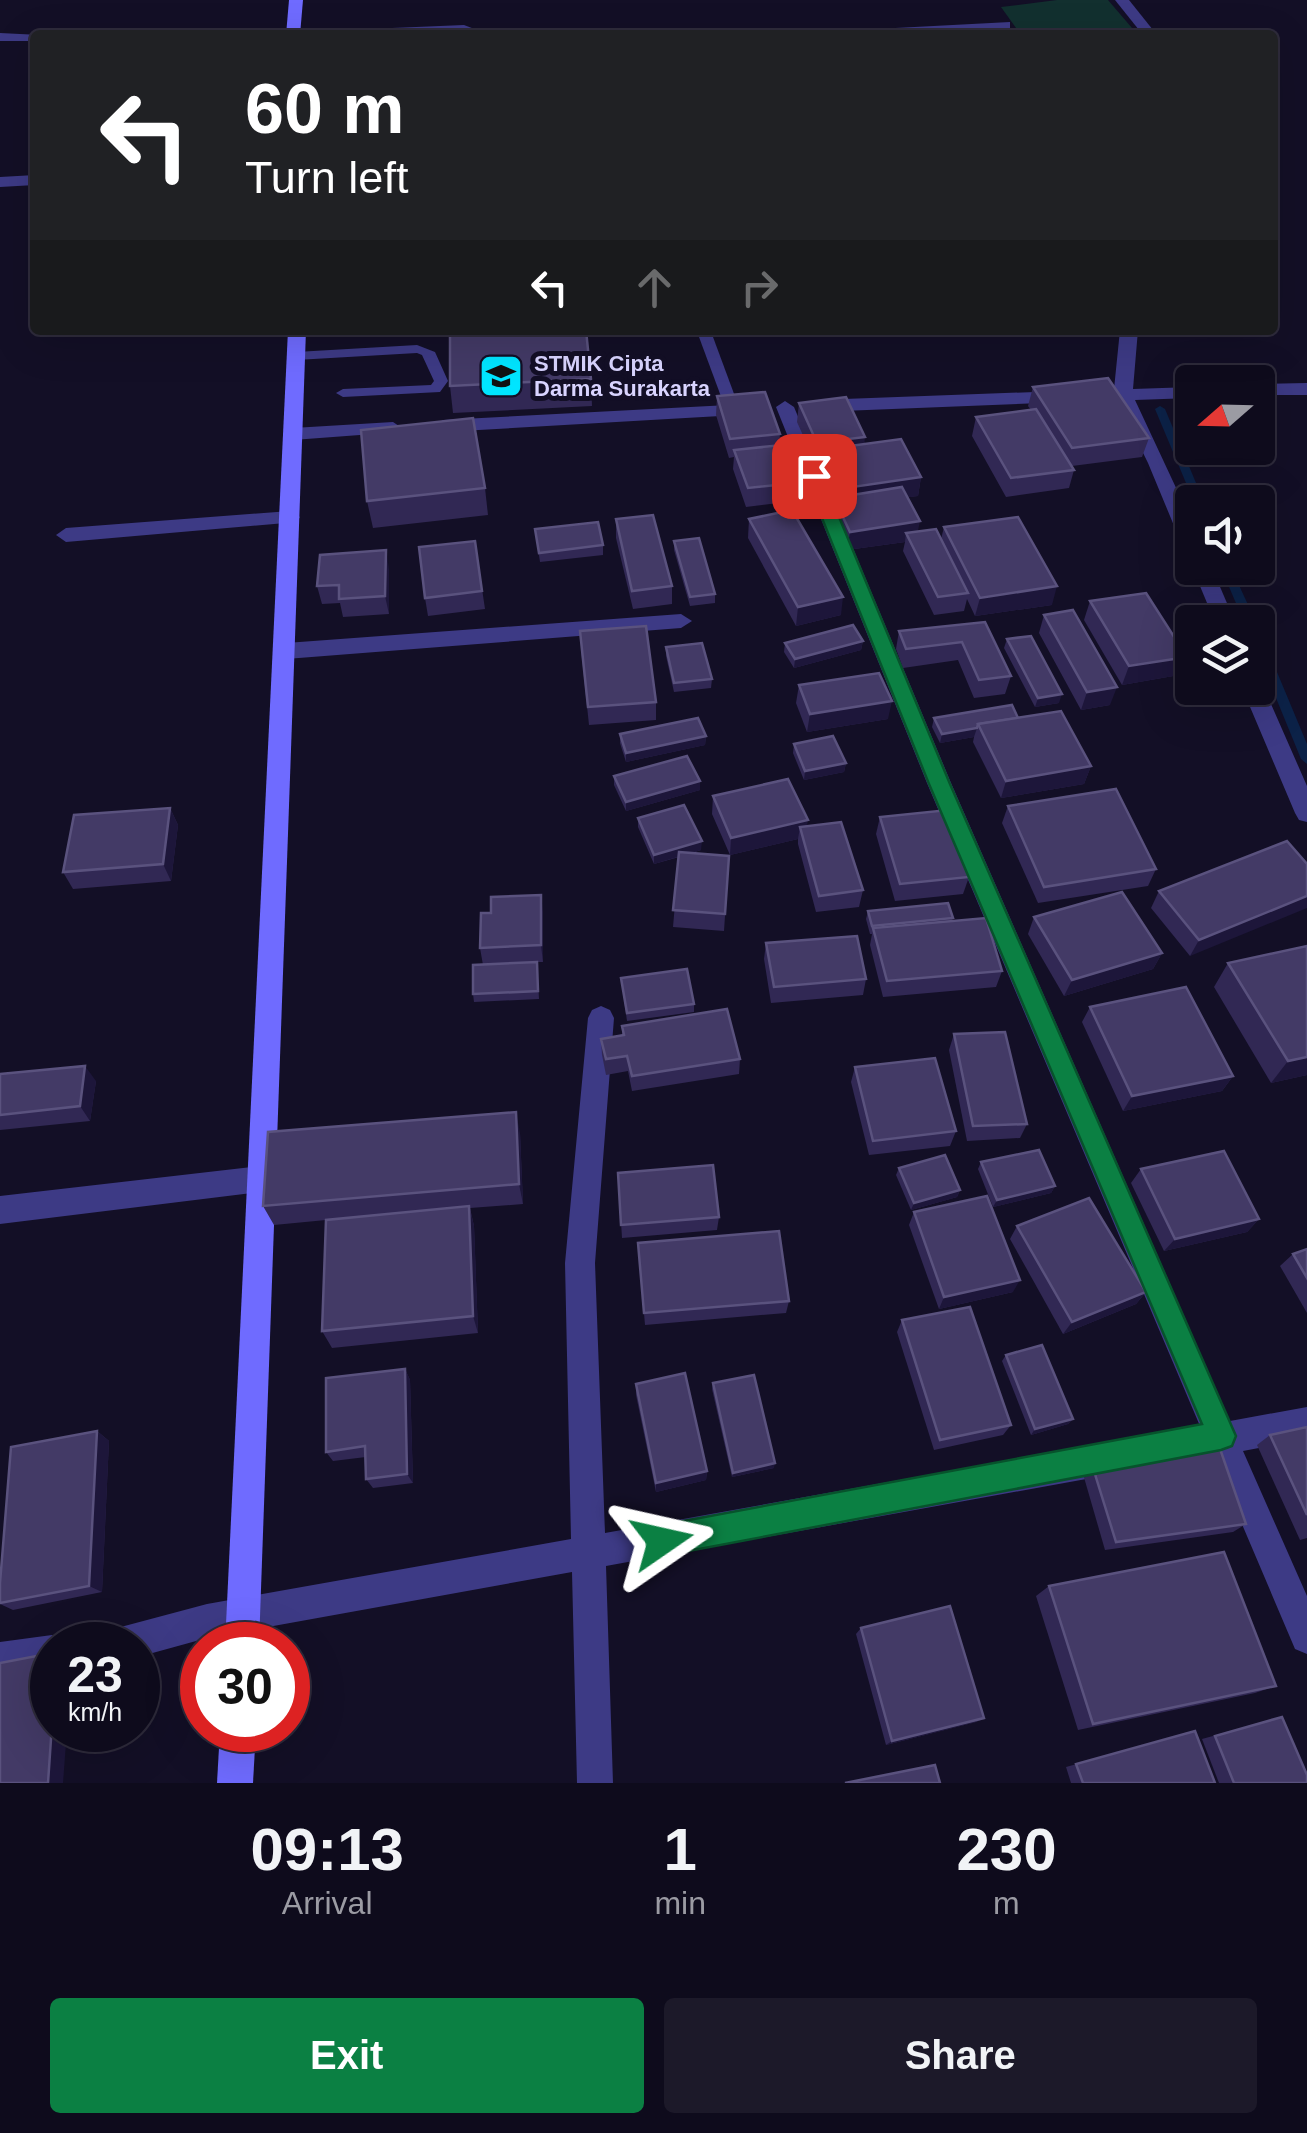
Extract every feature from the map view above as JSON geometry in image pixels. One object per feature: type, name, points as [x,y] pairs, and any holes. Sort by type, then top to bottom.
[{"type":"street","points":[[293,30],[296,0]]},
{"type":"street","points":[[1122,0],[1146,30]]},
{"type":"street","points":[[922,30],[1005,25]]},
{"type":"street","points":[[0,37],[30,37]]},
{"type":"street","points":[[0,182],[30,180]]},
{"type":"street","points":[[1129,335],[1123,394],[1175,504]]},
{"type":"street","points":[[242,1622],[296,343]]},
{"type":"street","points":[[1275,390],[1307,389]]},
{"type":"street","points":[[293,434],[733,410],[1175,392]]},
{"type":"street","points":[[786,408],[940,784],[1307,1638]]},
{"type":"street","points":[[66,534],[290,517]]},
{"type":"street","points":[[286,651],[680,621]]},
{"type":"street","points":[[1260,705],[1307,813]]},
{"type":"street","points":[[595,1783],[580,1263],[600,1018]]},
{"type":"street","points":[[0,1210],[261,1179]]},
{"type":"street","points":[[283,1622],[591,1554],[1307,1423]]},
{"type":"street","points":[[0,1660],[30,1655]]},
{"type":"street","points":[[235,1783],[237,1752]]},
{"type":"lane","points":[[706,337],[733,410]]},
{"type":"lane","points":[[296,343],[417,349],[428,352],[441,381],[435,388],[343,393]]},
{"type":"green space","points":[[1057,0],[1108,0],[1134,30],[1017,30],[1001,7]]},
{"type":"building","points":[[450,335],[587,335],[591,379],[450,386]]},
{"type":"building","points":[[1108,378],[1149,438],[1072,448],[1033,387]]},
{"type":"building","points":[[765,392],[780,434],[730,439],[717,396]]},
{"type":"building","points":[[846,397],[865,437],[817,443],[799,403]]},
{"type":"building","points":[[1036,409],[1074,470],[1011,478],[976,417]]},
{"type":"building","points":[[473,418],[485,488],[367,501],[361,430]]},
{"type":"building","points":[[901,439],[921,477],[853,487],[835,448]]},
{"type":"building","points":[[782,445],[797,483],[748,488],[734,450]]},
{"type":"building","points":[[902,487],[920,521],[850,532],[834,498]]},
{"type":"building","points":[[792,510],[843,597],[798,607],[749,519]]},
{"type":"building","points":[[653,515],[672,586],[632,591],[616,519]]},
{"type":"building","points":[[1018,517],[1057,586],[980,598],[944,527]]},
{"type":"building","points":[[598,522],[603,545],[539,553],[535,529]]},
{"type":"building","points":[[936,529],[968,593],[938,597],[906,533]]},
{"type":"building","points":[[699,538],[715,594],[690,597],[674,541]]},
{"type":"building","points":[[475,541],[482,591],[425,598],[419,547]]},
{"type":"building","points":[[386,550],[385,596],[339,599],[339,585],[317,586],[320,555]]},
{"type":"building","points":[[1146,593],[1175,638],[1175,659],[1129,666],[1090,601]]},
{"type":"building","points":[[1073,610],[1117,687],[1087,692],[1044,615]]},
{"type":"building","points":[[985,622],[1011,676],[979,680],[962,642],[906,649],[899,631]]},
{"type":"building","points":[[853,625],[863,641],[795,659],[785,643]]},
{"type":"building","points":[[646,626],[656,702],[588,707],[580,631]]},
{"type":"building","points":[[1031,636],[1062,694],[1038,698],[1007,639]]},
{"type":"building","points":[[702,643],[712,679],[674,683],[666,647]]},
{"type":"building","points":[[879,673],[892,701],[810,714],[799,685]]},
{"type":"building","points":[[1012,705],[1018,718],[942,734],[934,718]]},
{"type":"building","points":[[1061,711],[1091,766],[1006,781],[978,724]]},
{"type":"building","points":[[698,718],[706,736],[626,753],[620,734]]},
{"type":"building","points":[[833,736],[846,763],[805,771],[794,744]]},
{"type":"building","points":[[687,756],[700,781],[626,802],[614,776]]},
{"type":"building","points":[[788,779],[808,820],[731,838],[713,796]]},
{"type":"building","points":[[1116,789],[1156,869],[1044,887],[1008,806]]},
{"type":"building","points":[[684,805],[702,841],[654,855],[638,818]]},
{"type":"building","points":[[170,808],[163,864],[63,872],[74,815]]},
{"type":"building","points":[[948,810],[969,877],[900,884],[880,817]]},
{"type":"building","points":[[841,822],[863,890],[819,896],[800,827]]},
{"type":"building","points":[[1287,841],[1307,864],[1307,896],[1199,940],[1159,891]]},
{"type":"building","points":[[679,852],[729,856],[725,914],[673,910]]},
{"type":"building","points":[[1122,892],[1162,953],[1072,980],[1034,917]]},
{"type":"building","points":[[541,895],[541,945],[480,948],[481,913],[491,913],[491,897]]},
{"type":"building","points":[[948,903],[953,918],[872,926],[868,911]]},
{"type":"building","points":[[986,918],[1002,971],[887,981],[873,928]]},
{"type":"building","points":[[857,936],[866,979],[774,987],[766,943]]},
{"type":"building","points":[[1307,946],[1307,1057],[1288,1061],[1228,963]]},
{"type":"building","points":[[537,962],[538,991],[473,994],[473,965]]},
{"type":"building","points":[[687,969],[694,1004],[627,1013],[621,978]]},
{"type":"building","points":[[1186,987],[1233,1076],[1132,1096],[1090,1007]]},
{"type":"building","points":[[727,1009],[740,1059],[632,1076],[627,1056],[606,1059],[601,1039],[624,1035],[622,1026]]},
{"type":"building","points":[[1005,1032],[1027,1124],[973,1126],[954,1034]]},
{"type":"building","points":[[935,1058],[956,1131],[873,1141],[855,1067]]},
{"type":"building","points":[[85,1066],[80,1106],[0,1115],[0,1074]]},
{"type":"building","points":[[516,1112],[519,1184],[263,1206],[268,1132]]},
{"type":"building","points":[[1039,1150],[1055,1186],[997,1200],[981,1162]]},
{"type":"building","points":[[1224,1151],[1259,1219],[1175,1239],[1141,1169]]},
{"type":"building","points":[[945,1155],[960,1190],[914,1203],[899,1168]]},
{"type":"building","points":[[713,1165],[719,1217],[621,1225],[618,1173]]},
{"type":"building","points":[[987,1196],[1020,1280],[944,1297],[914,1212]]},
{"type":"building","points":[[1089,1198],[1146,1292],[1072,1322],[1017,1226]]},
{"type":"building","points":[[469,1206],[473,1316],[322,1331],[326,1220]]},
{"type":"building","points":[[779,1231],[789,1301],[644,1313],[638,1243]]},
{"type":"building","points":[[1307,1249],[1307,1278],[1293,1254]]},
{"type":"building","points":[[970,1307],[1011,1425],[940,1440],[902,1320]]},
{"type":"building","points":[[1042,1345],[1073,1419],[1035,1429],[1006,1355]]},
{"type":"building","points":[[405,1369],[407,1474],[366,1479],[365,1446],[326,1452],[326,1378]]},
{"type":"building","points":[[685,1373],[707,1471],[656,1483],[636,1384]]},
{"type":"building","points":[[754,1375],[775,1463],[733,1473],[713,1383]]},
{"type":"building","points":[[1307,1427],[1307,1515],[1270,1435]]},
{"type":"building","points":[[97,1431],[89,1586],[0,1603],[11,1447]]},
{"type":"building","points":[[1217,1440],[1246,1524],[1116,1542],[1090,1458]]},
{"type":"building","points":[[1224,1552],[1276,1686],[1093,1724],[1049,1586]]},
{"type":"building","points":[[950,1606],[984,1718],[892,1741],[861,1628]]},
{"type":"building","points":[[30,1657],[30,1752],[50,1752],[48,1783],[0,1783],[0,1663]]},
{"type":"building","points":[[1282,1717],[1307,1783],[1234,1783],[1215,1736]]},
{"type":"building","points":[[1195,1731],[1215,1783],[1083,1783],[1076,1764]]},
{"type":"building","points":[[935,1765],[940,1783],[845,1783]]},
{"type":"waterway","points":[[1160,409],[1192,485]]},
{"type":"waterway","points":[[1234,585],[1242,605]]},
{"type":"waterway","points":[[1275,682],[1307,759]]},
{"type":"place","name":"STMIK Cipta Darma Surakarta","points":[[501,376]]},
{"type":"route","points":[[662,1541],[1221,1436],[940,784],[814,476]]}]
